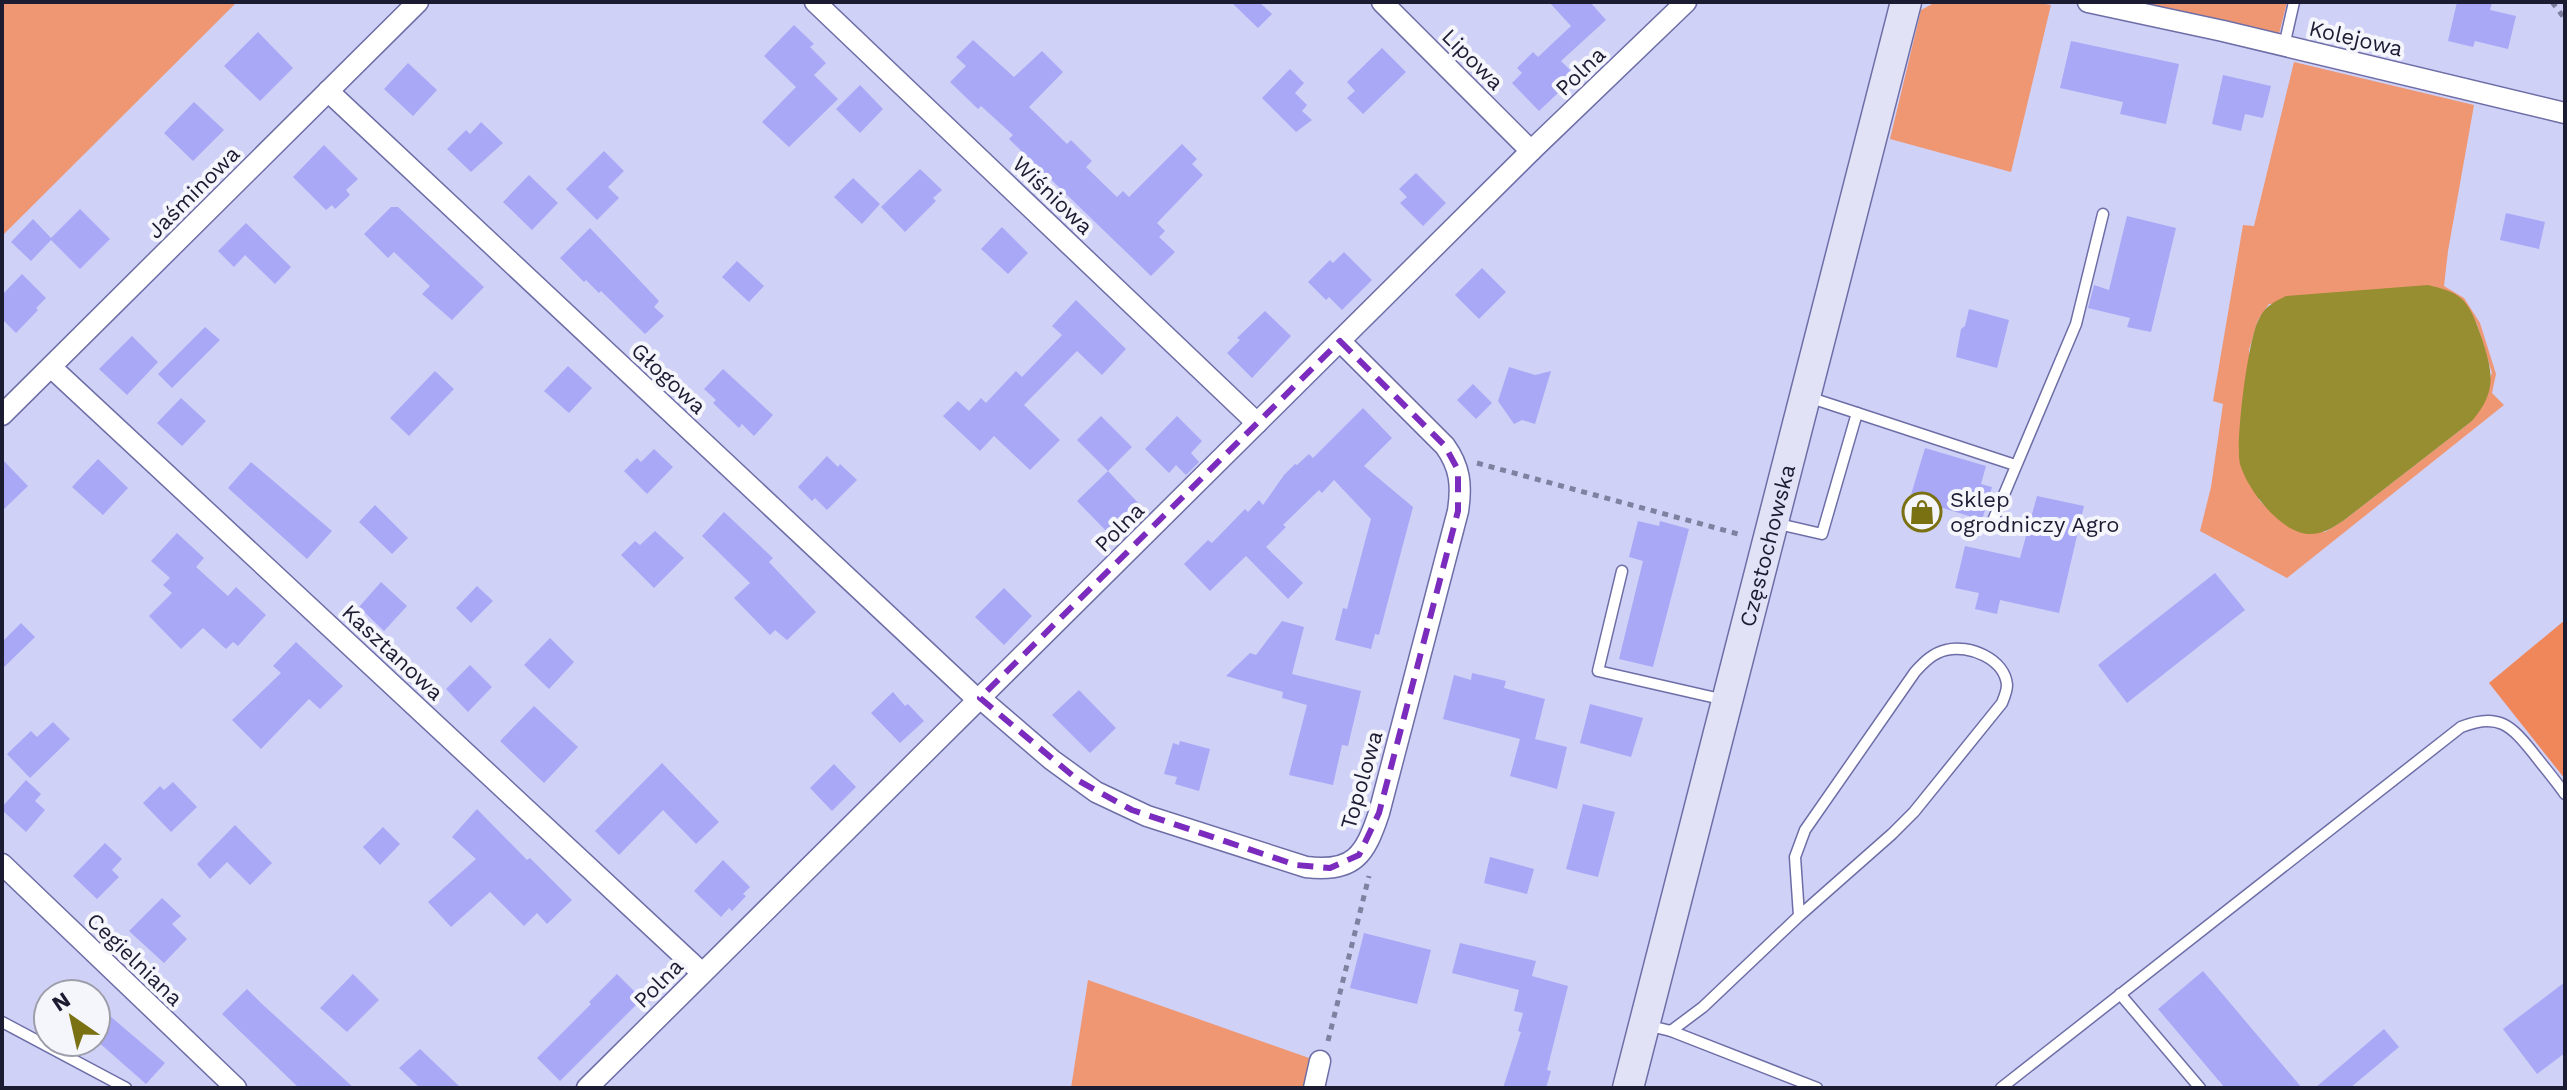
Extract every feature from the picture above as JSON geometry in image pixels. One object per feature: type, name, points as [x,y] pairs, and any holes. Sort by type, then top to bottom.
[{"type":"main road","name":"Częstochowska","points":[[1628,1088],[1658,1028],[1727,701],[1906,2]]},
{"type":"street","name":"Jaśminowa","points":[[2,415],[418,2]]},
{"type":"street","name":"Wiśniowa","points":[[815,2],[1257,423]]},
{"type":"street","name":"Lipowa","points":[[1382,2],[1531,151]]},
{"type":"street","name":"Polna","points":[[587,1088],[1531,151],[1686,2]]},
{"type":"street","name":"Kolejowa","points":[[2088,2],[2565,113]]},
{"type":"street","name":"Głogowa","points":[[328,91],[979,699]]},
{"type":"street","points":[[1340,341],[1435,435],[1454,459]]},
{"type":"street","name":"Kasztanowa","points":[[51,367],[702,973]]},
{"type":"street","name":"Topolowa","points":[[979,699],[1079,781],[1147,816],[1296,865],[1318,868],[1341,866],[1351,861],[1364,850],[1379,813],[1458,511],[1460,480],[1454,459]]},
{"type":"street","name":"Cegielniana","points":[[2,864],[236,1088]]},
{"type":"street","points":[[1314,1088],[1320,1061]]},
{"type":"lane","points":[[2284,46],[2294,2]]},
{"type":"lane","points":[[1992,523],[2076,324],[2103,214]]},
{"type":"lane","points":[[1806,397],[2015,465]]},
{"type":"lane","points":[[1773,523],[1822,534],[1857,413]]},
{"type":"lane","points":[[1622,571],[1598,671],[1727,701]]},
{"type":"lane","points":[[1658,1028],[1703,1007],[1914,812],[2002,703],[2007,687],[2003,672],[1991,660],[1977,651],[1964,648],[1946,650],[1930,657],[1915,672],[1805,830],[1795,857],[1799,916]]},
{"type":"lane","points":[[2001,1088],[2461,727],[2477,721],[2505,723],[2517,732],[2565,794]]},
{"type":"lane","points":[[2120,994],[2200,1088]]},
{"type":"lane","points":[[2,1022],[126,1088]]},
{"type":"lane","points":[[1658,1028],[1817,1088]]},
{"type":"path","points":[[2552,2],[2565,19]]},
{"type":"path","points":[[1454,459],[1742,535]]},
{"type":"path","points":[[1320,1061],[1329,1039],[1372,865],[1364,850]]},
{"type":"highlighted area","points":[[1340,341],[1445,446],[1458,470],[1458,511],[1379,813],[1359,855],[1330,868],[1296,865],[1132,810],[1079,781],[980,698]]},
{"type":"shaded area","points":[[2,2],[237,2],[2,236]]},
{"type":"shaded area","points":[[1936,2],[2034,2],[2051,5],[2011,172],[1890,139],[1921,10]]},
{"type":"shaded area","points":[[2126,2],[2287,2],[2279,34]]},
{"type":"shaded area","points":[[2294,62],[2474,105],[2444,286],[2464,298],[2480,323],[2496,374],[2492,393],[2504,405],[2287,578],[2200,531],[2211,487],[2223,404],[2213,401],[2243,225],[2254,226]],"holes":[[[2461,299],[2477,324],[2492,373],[2472,421],[2325,532],[2288,524],[2259,500],[2249,350],[2258,320],[2269,304]]]},
{"type":"shaded area","points":[[2428,285],[2459,297],[2474,318],[2490,372],[2486,401],[2472,421],[2343,521],[2323,532],[2310,534],[2288,527],[2258,497],[2240,464],[2239,435],[2244,391],[2251,347],[2261,315],[2270,305],[2286,296]]},
{"type":"shaded area","points":[[2565,620],[2565,779],[2489,683]]},
{"type":"shaded area","points":[[1088,980],[1329,1065],[1325,1088],[1071,1088]]},
{"type":"building","points":[[1231,2],[1259,2],[1272,14],[1258,28]]},
{"type":"building","points":[[1549,2],[1590,2],[1606,20],[1561,61],[1576,76],[1539,111],[1512,83],[1522,73],[1517,68],[1533,52],[1538,57],[1571,26]]},
{"type":"building","points":[[2457,2],[2492,2],[2490,10],[2516,16],[2508,49],[2475,41],[2473,47],[2448,41]]},
{"type":"building","points":[[794,25],[814,44],[810,47],[826,63],[814,75],[838,99],[789,147],[762,122],[796,87],[764,56]]},
{"type":"building","points":[[258,32],[293,68],[260,101],[224,66]]},
{"type":"building","points":[[973,40],[1014,77],[1042,51],[1063,72],[1029,107],[1067,144],[1071,140],[1092,161],[1086,167],[1117,197],[1123,191],[1129,197],[1182,144],[1197,159],[1192,164],[1203,175],[1157,223],[1165,231],[1159,237],[1175,252],[1151,276],[1009,139],[1013,135],[981,106],[978,109],[950,82],[966,66],[956,57]]},
{"type":"building","points":[[2071,41],[2179,64],[2166,124],[2120,114],[2123,102],[2060,88]]},
{"type":"building","points":[[1382,48],[1406,72],[1363,114],[1347,98],[1355,91],[1347,82]]},
{"type":"building","points":[[408,63],[437,90],[413,116],[384,89]]},
{"type":"building","points":[[1290,69],[1304,83],[1295,93],[1307,105],[1302,111],[1312,120],[1296,132],[1262,98]]},
{"type":"building","points":[[2223,75],[2271,86],[2263,118],[2245,114],[2241,131],[2212,124]]},
{"type":"building","points":[[860,85],[883,109],[860,133],[836,109]]},
{"type":"building","points":[[194,102],[224,130],[193,161],[164,133]]},
{"type":"building","points":[[481,122],[503,143],[471,172],[447,149],[466,130],[470,134]]},
{"type":"building","points":[[324,145],[358,179],[346,190],[350,195],[335,209],[332,205],[326,210],[293,177]]},
{"type":"building","points":[[604,151],[624,171],[608,187],[619,198],[597,220],[566,189]]},
{"type":"building","points":[[920,169],[942,190],[933,198],[936,201],[905,232],[881,207]]},
{"type":"building","points":[[1416,173],[1446,203],[1423,226],[1400,203],[1407,197],[1399,189]]},
{"type":"building","points":[[529,175],[558,203],[532,230],[503,202]]},
{"type":"building","points":[[853,178],[880,204],[862,224],[834,197]]},
{"type":"building","points":[[391,207],[398,207],[484,287],[452,320],[422,294],[430,286],[394,252],[388,258],[364,234]]},
{"type":"building","points":[[80,209],[110,239],[80,269],[51,240],[31,261],[11,242],[33,219],[51,238]]},
{"type":"building","points":[[2506,213],[2545,222],[2539,249],[2500,240]]},
{"type":"building","points":[[2127,216],[2176,228],[2151,332],[2127,327],[2130,318],[2088,308],[2094,285],[2109,290]]},
{"type":"building","points":[[246,223],[291,267],[275,284],[245,255],[234,267],[218,251]]},
{"type":"building","points":[[1002,227],[1028,253],[1008,274],[981,249]]},
{"type":"building","points":[[590,228],[659,301],[654,307],[664,316],[645,334],[601,291],[599,293],[586,280],[584,282],[560,258]]},
{"type":"building","points":[[1344,252],[1372,280],[1342,310],[1329,297],[1326,300],[1308,282],[1330,260],[1333,263]]},
{"type":"building","points":[[737,261],[764,286],[749,302],[722,277]]},
{"type":"building","points":[[1482,268],[1506,292],[1479,319],[1455,295]]},
{"type":"building","points":[[22,274],[46,298],[16,333],[2,319],[2,295]]},
{"type":"building","points":[[1076,300],[1126,349],[1102,375],[1077,351],[1024,405],[1060,440],[1030,470],[994,436],[980,451],[943,416],[958,401],[969,411],[981,398],[986,403],[1016,371],[1022,377],[1062,335],[1052,326]]},
{"type":"building","points":[[1969,309],[2009,320],[1997,368],[1956,357],[1961,329],[1965,326]]},
{"type":"building","points":[[1265,311],[1291,336],[1252,378],[1227,353],[1240,340],[1237,338]]},
{"type":"building","points":[[205,327],[220,340],[172,388],[158,374]]},
{"type":"building","points":[[132,336],[158,362],[127,395],[99,369]]},
{"type":"building","points":[[568,366],[592,388],[569,413],[544,391]]},
{"type":"building","points":[[1509,367],[1535,375],[1551,371],[1535,424],[1522,420],[1514,424],[1498,401]]},
{"type":"building","points":[[723,369],[773,415],[754,436],[742,424],[739,428],[713,403],[716,400],[704,389]]},
{"type":"building","points":[[435,371],[454,389],[409,436],[390,418]]},
{"type":"building","points":[[1473,384],[1492,403],[1476,419],[1457,400]]},
{"type":"building","points":[[181,398],[206,421],[182,446],[157,423]]},
{"type":"building","points":[[1363,408],[1392,438],[1364,466],[1413,507],[1379,635],[1375,634],[1371,649],[1335,640],[1343,608],[1347,609],[1371,519],[1334,480],[1322,493],[1319,490],[1283,525],[1286,527],[1266,547],[1303,583],[1288,599],[1246,556],[1210,591],[1184,564],[1208,540],[1212,543],[1245,509],[1248,512],[1259,500],[1263,505],[1295,464],[1309,454],[1313,458]]},
{"type":"building","points":[[1101,416],[1132,447],[1108,471],[1077,440]]},
{"type":"building","points":[[1177,416],[1202,441],[1191,453],[1199,462],[1186,475],[1176,465],[1169,473],[1145,449]]},
{"type":"building","points":[[1925,448],[1986,466],[1981,484],[1992,487],[1982,520],[1910,498]]},
{"type":"building","points":[[654,449],[673,467],[647,494],[624,471],[637,458],[641,462]]},
{"type":"building","points":[[827,456],[857,480],[827,510],[798,487]]},
{"type":"building","points":[[2,459],[28,486],[2,511]]},
{"type":"building","points":[[98,459],[128,488],[103,515],[72,487]]},
{"type":"building","points":[[251,462],[332,531],[307,559],[228,488]]},
{"type":"building","points":[[1108,471],[1142,507],[1112,537],[1077,501]]},
{"type":"building","points":[[2037,496],[2084,506],[2059,613],[2000,600],[1997,614],[1975,609],[1979,593],[1955,588],[1965,546],[2020,558]]},
{"type":"building","points":[[375,505],[408,538],[392,554],[359,522]]},
{"type":"building","points":[[724,512],[773,558],[769,562],[816,612],[787,640],[775,630],[770,635],[734,598],[750,583],[702,536]]},
{"type":"building","points":[[1638,521],[1659,526],[1660,521],[1689,529],[1653,667],[1619,659],[1643,561],[1629,557]]},
{"type":"building","points":[[655,531],[684,558],[654,588],[621,555],[635,541],[640,545]]},
{"type":"building","points":[[177,533],[204,558],[196,567],[228,596],[236,587],[266,615],[238,646],[233,642],[226,649],[203,628],[181,649],[149,616],[172,593],[163,585],[170,578],[151,561]]},
{"type":"building","points":[[2215,573],[2245,610],[2127,703],[2098,665]]},
{"type":"building","points":[[381,582],[407,606],[384,631],[359,607]]},
{"type":"building","points":[[477,586],[493,601],[471,623],[456,608]]},
{"type":"building","points":[[1004,588],[1032,616],[1004,645],[975,617]]},
{"type":"building","points":[[1282,621],[1304,627],[1292,674],[1361,691],[1348,746],[1342,745],[1333,785],[1289,775],[1307,705],[1282,698],[1283,692],[1226,676],[1250,653],[1256,655]]},
{"type":"building","points":[[21,623],[35,637],[2,669],[2,642]]},
{"type":"building","points":[[550,638],[574,662],[549,689],[524,665]]},
{"type":"building","points":[[296,642],[343,686],[320,709],[309,699],[261,749],[232,720],[281,673],[273,666]]},
{"type":"building","points":[[470,665],[492,687],[468,712],[446,689]]},
{"type":"building","points":[[1472,673],[1506,681],[1504,688],[1545,699],[1535,739],[1567,747],[1557,789],[1510,776],[1520,739],[1443,719],[1454,675],[1471,680]]},
{"type":"building","points":[[1079,690],[1116,728],[1090,753],[1052,715]]},
{"type":"building","points":[[893,692],[924,721],[900,743],[871,713]]},
{"type":"building","points":[[1590,704],[1643,718],[1631,757],[1580,743]]},
{"type":"building","points":[[534,706],[578,747],[544,783],[500,741]]},
{"type":"building","points":[[53,722],[70,739],[30,778],[7,754],[31,731],[37,737]]},
{"type":"building","points":[[1180,741],[1210,749],[1199,791],[1175,784],[1177,777],[1164,774],[1173,743],[1179,745]]},
{"type":"building","points":[[662,763],[719,822],[696,844],[663,810],[619,855],[595,831]]},
{"type":"building","points":[[834,764],[856,787],[832,811],[810,788]]},
{"type":"building","points":[[26,780],[41,794],[35,801],[45,810],[26,832],[2,807]]},
{"type":"building","points":[[173,782],[197,807],[171,832],[143,803],[160,786],[164,790]]},
{"type":"building","points":[[1583,804],[1615,812],[1598,877],[1566,869]]},
{"type":"building","points":[[477,809],[572,900],[547,924],[537,913],[524,926],[490,892],[451,927],[428,902],[476,859],[452,837]]},
{"type":"building","points":[[235,825],[272,863],[250,885],[227,862],[210,879],[197,864]]},
{"type":"building","points":[[383,827],[400,844],[380,865],[363,847]]},
{"type":"building","points":[[105,843],[122,859],[112,870],[119,877],[97,899],[73,876]]},
{"type":"building","points":[[1490,857],[1534,869],[1527,894],[1484,883]]},
{"type":"building","points":[[723,860],[750,887],[732,911],[729,908],[721,917],[694,891]]},
{"type":"building","points":[[162,898],[181,916],[172,924],[187,939],[164,963],[129,931]]},
{"type":"building","points":[[1364,933],[1431,950],[1417,1004],[1350,988]]},
{"type":"building","points":[[1460,943],[1536,961],[1532,976],[1568,986],[1547,1070],[1551,1071],[1546,1088],[1503,1088],[1521,1032],[1518,1031],[1523,1013],[1514,1011],[1519,990],[1452,973]]},
{"type":"building","points":[[2203,971],[2302,1088],[2225,1088],[2158,1009]]},
{"type":"building","points":[[353,974],[379,1000],[347,1032],[320,1008]]},
{"type":"building","points":[[617,974],[642,999],[560,1081],[537,1058]]},
{"type":"building","points":[[2565,982],[2565,1053],[2537,1074],[2503,1029]]},
{"type":"building","points":[[247,989],[354,1088],[299,1088],[222,1014]]},
{"type":"building","points":[[112,1018],[165,1063],[146,1084],[112,1054]]},
{"type":"building","points":[[2384,1029],[2399,1047],[2350,1088],[2315,1088]]},
{"type":"building","points":[[420,1049],[461,1088],[420,1088],[399,1068]]},
{"type":"place","name":"Sklep ogrodniczy Agro","points":[[1922,512]]}]
